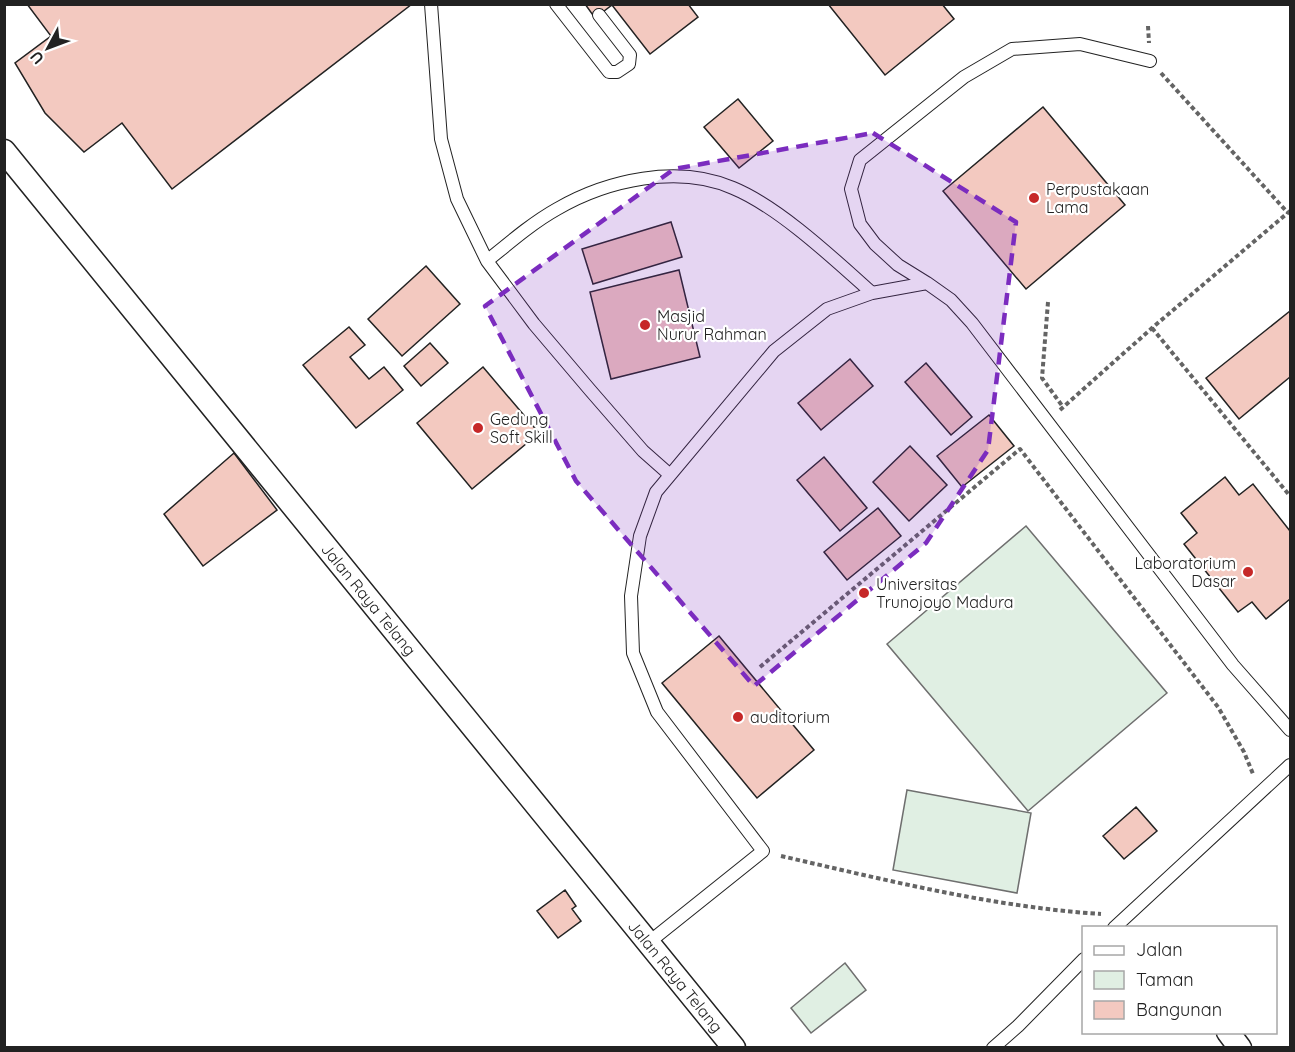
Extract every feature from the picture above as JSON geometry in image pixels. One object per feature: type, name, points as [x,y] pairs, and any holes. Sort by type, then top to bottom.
[{"type":"street","name":"Jalan Raya Telang","points":[[4,151],[734,1047]]},
{"type":"street","points":[[1230,1034],[1240,1047]]},
{"type":"lane","points":[[431,4],[441,139],[457,199],[487,261],[567,364],[643,451],[669,474]]},
{"type":"lane","points":[[556,4],[609,72],[617,72],[629,64],[630,55],[599,15]]},
{"type":"lane","points":[[1150,61],[1080,44],[1012,49],[964,77],[860,160],[851,189],[860,224],[875,244],[898,264],[951,300],[972,323],[1233,665],[1290,730]]},
{"type":"lane","points":[[487,261],[557,209],[591,194],[630,180],[689,176],[733,188],[785,220],[872,292]]},
{"type":"lane","points":[[648,943],[763,851],[657,712],[633,653],[631,596],[640,536],[656,492],[774,351],[827,309],[872,292],[927,283]]},
{"type":"lane","points":[[1115,926],[1259,791],[1290,765]]},
{"type":"lane","points":[[993,1047],[1018,1026],[1082,960]]},
{"type":"path","points":[[1047,422],[1152,328],[1289,212],[1150,61],[1148,26]]},
{"type":"path","points":[[1048,302],[1042,378],[1064,407]]},
{"type":"path","points":[[1152,328],[1290,496]]},
{"type":"path","points":[[760,667],[1020,449],[1218,707],[1244,752],[1259,791]]},
{"type":"path","points":[[763,851],[892,881],[1032,908],[1126,916]]},
{"type":"highlighted area","points":[[873,133],[1016,222],[988,450],[926,543],[754,686],[576,481],[485,306],[674,169]]},
{"type":"green space","points":[[1026,526],[1167,693],[1028,811],[887,644]]},
{"type":"green space","points":[[907,790],[1031,813],[1017,893],[893,870]]},
{"type":"green space","points":[[845,963],[866,990],[811,1033],[791,1008]]},
{"type":"building","points":[[27,4],[412,4],[172,189],[122,123],[84,152],[45,113],[15,63],[51,36]]},
{"type":"building","points":[[585,4],[688,4],[698,17],[650,54],[612,5],[595,18]]},
{"type":"building","points":[[828,4],[942,4],[954,19],[885,75]]},
{"type":"building","points":[[738,99],[773,141],[739,168],[704,127]]},
{"type":"building","name":"Perpustakaan Lama","points":[[1043,107],[1125,205],[1026,289],[943,191]]},
{"type":"building","points":[[671,222],[682,257],[593,284],[582,249]]},
{"type":"building","points":[[426,266],[460,304],[402,356],[368,319]]},
{"type":"building","name":"Masjid Nurur Rahman","points":[[679,270],[700,357],[611,379],[590,292]]},
{"type":"building","points":[[1290,311],[1290,377],[1239,419],[1206,378]]},
{"type":"building","points":[[349,327],[365,345],[350,357],[369,379],[384,367],[403,390],[356,428],[303,365]]},
{"type":"building","points":[[430,343],[448,363],[421,386],[404,366]]},
{"type":"building","points":[[850,359],[873,386],[821,430],[798,403]]},
{"type":"building","points":[[926,363],[972,417],[951,435],[905,382]]},
{"type":"building","name":"Gedung Soft Skill","points":[[483,367],[539,433],[472,489],[417,423]]},
{"type":"building","points":[[989,415],[1014,446],[962,487],[937,456]]},
{"type":"building","points":[[910,446],[947,485],[909,521],[873,482]]},
{"type":"building","points":[[234,453],[277,510],[203,566],[164,514]]},
{"type":"building","points":[[824,457],[867,508],[840,531],[797,480]]},
{"type":"building","name":"Laboratorium Dasar","points":[[1225,477],[1239,495],[1253,484],[1290,531],[1290,599],[1266,619],[1252,602],[1238,612],[1184,544],[1197,533],[1181,513]]},
{"type":"building","points":[[878,508],[901,536],[847,580],[824,552]]},
{"type":"building","name":"auditorium","points":[[719,636],[814,750],[757,798],[662,683]]},
{"type":"building","points":[[1136,807],[1157,831],[1124,859],[1103,836]]},
{"type":"building","points":[[565,890],[576,906],[572,909],[581,921],[558,938],[537,911]]},
{"type":"place","name":"Perpustakaan Lama","points":[[1034,198]]},
{"type":"place","name":"Masjid Nurur Rahman","points":[[645,325]]},
{"type":"place","name":"Gedung Soft Skill","points":[[478,428]]},
{"type":"place","name":"Laboratorium Dasar","points":[[1248,572]]},
{"type":"place","name":"Universitas Trunojoyo Madura","points":[[864,593]]},
{"type":"place","name":"auditorium","points":[[738,717]]}]
